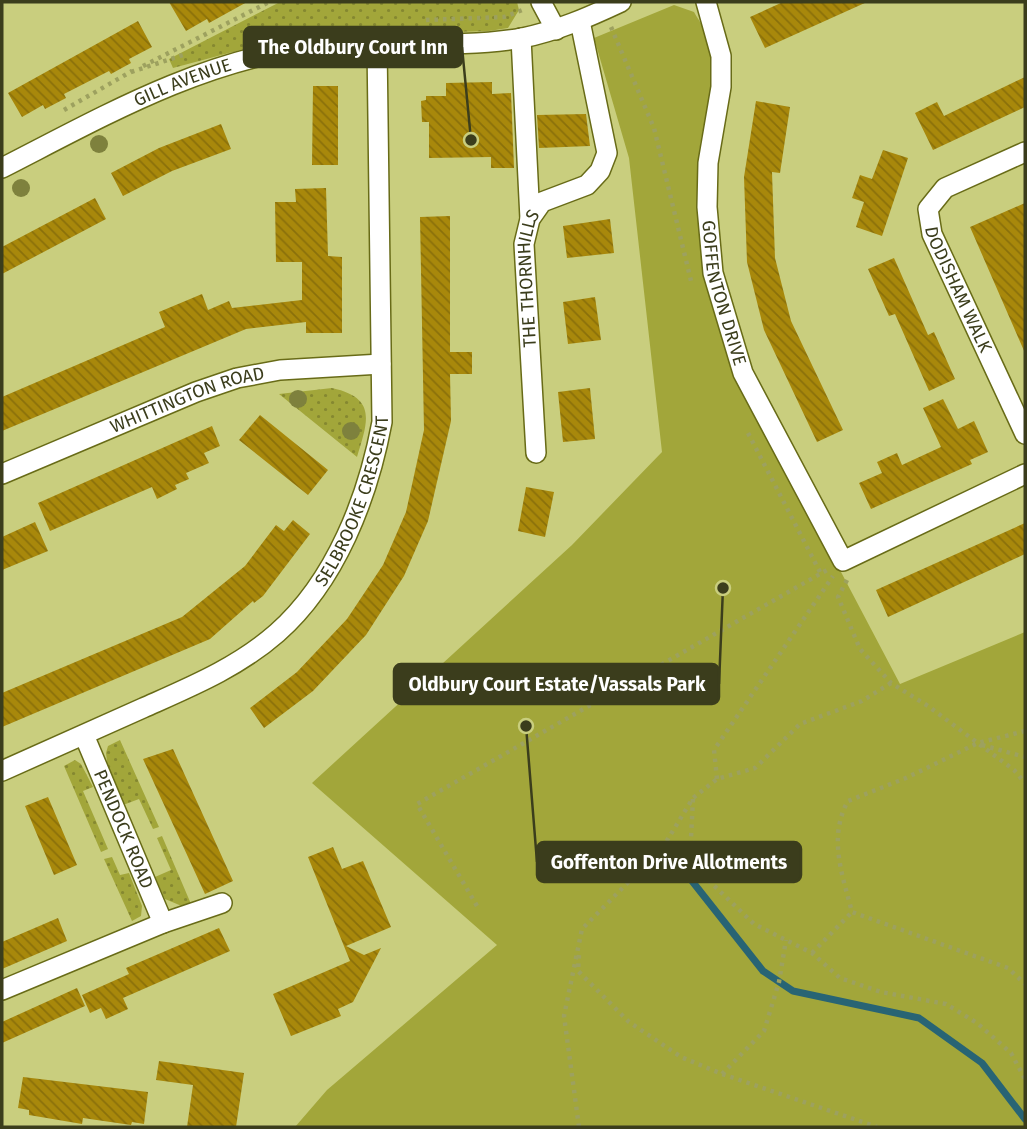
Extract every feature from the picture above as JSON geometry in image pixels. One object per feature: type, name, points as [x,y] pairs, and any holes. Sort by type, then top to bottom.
[{"type":"street","points":[[541,2],[556,30]]},
{"type":"street","name":"GILL AVENUE","points":[[2,167],[156,91],[228,63],[315,47],[468,43],[521,38],[556,30],[621,2]]},
{"type":"street","name":"GOFFENTON DRIVE","points":[[706,2],[721,56],[721,87],[708,163],[707,207],[713,273],[743,373],[846,568]]},
{"type":"street","name":"THE THORNHILLS","points":[[536,453],[524,244],[530,219],[542,202],[587,186],[600,171],[607,153],[580,21]]},
{"type":"street","points":[[521,38],[530,219]]},
{"type":"street","name":"SELBROOKE CRESCENT","points":[[2,771],[225,671],[277,632],[306,601],[326,573],[342,542],[375,461],[382,422],[377,44]]},
{"type":"street","name":"DODISHAM WALK","points":[[1025,152],[945,188],[928,208],[932,234],[1025,434]]},
{"type":"street","name":"WHITTINGTON ROAD","points":[[2,474],[196,392],[237,378],[280,370],[381,364]]},
{"type":"street","points":[[846,568],[1025,474]]},
{"type":"street","name":"PENDOCK ROAD","points":[[84,735],[163,923]]},
{"type":"street","points":[[2,990],[163,923],[222,902]]},
{"type":"path","points":[[60,111],[269,2]]},
{"type":"path","points":[[846,568],[838,597],[860,649],[891,683],[929,706],[1014,770],[1025,783]]},
{"type":"path","points":[[717,779],[714,750],[846,568]]},
{"type":"path","points":[[477,906],[417,804],[846,568]]},
{"type":"path","points":[[579,1127],[564,1016],[582,929],[663,847],[693,797],[717,779],[755,768],[800,724],[862,701],[891,683]]},
{"type":"path","points":[[852,912],[836,849],[839,818],[848,801],[906,778],[978,743],[1025,732]]},
{"type":"path","points":[[978,743],[1025,757]]},
{"type":"path","points":[[693,797],[691,838],[704,876],[754,924],[812,953],[840,978],[881,992],[946,1003],[977,1023],[1011,1053],[1025,1079]]},
{"type":"path","points":[[812,953],[852,912]]},
{"type":"path","points":[[852,912],[1008,968],[1025,984]]},
{"type":"path","points":[[582,929],[578,971],[629,1022],[681,1057],[722,1074],[877,1127]]},
{"type":"path","points":[[722,1074],[764,1031],[779,982],[786,940]]},
{"type":"shaded area","points":[[280,2],[517,2],[519,10],[508,28],[489,31],[289,37],[173,68],[169,59]]},
{"type":"shaded area","points":[[674,5],[694,12],[708,36],[713,52],[712,82],[699,157],[699,212],[705,264],[724,341],[733,367],[900,684],[1025,632],[1025,1127],[295,1127],[327,1090],[497,945],[312,783],[572,545],[662,452],[629,158],[594,38]]},
{"type":"shaded area","points":[[332,388],[356,398],[366,413],[357,457],[279,394]]},
{"type":"shaded area","points":[[120,740],[159,827],[153,829],[139,799],[123,805],[108,770],[106,753],[108,746]]},
{"type":"shaded area","points":[[75,760],[81,764],[93,787],[83,791],[108,849],[101,852],[64,766]]},
{"type":"shaded area","points":[[162,836],[191,904],[184,907],[165,899],[155,877],[171,870],[157,838]]},
{"type":"shaded area","points":[[112,857],[120,875],[129,873],[142,906],[141,916],[132,921],[104,859]]},
{"type":"building","points":[[169,2],[247,2],[209,23],[207,19],[186,31]]},
{"type":"building","points":[[783,2],[867,2],[765,48],[750,17]]},
{"type":"building","points":[[138,21],[152,47],[129,59],[131,63],[111,74],[109,71],[64,94],[66,98],[45,109],[43,105],[22,117],[8,93]]},
{"type":"building","points":[[1025,77],[1025,107],[933,150],[915,113],[937,102],[944,116]]},
{"type":"building","points":[[492,82],[492,94],[511,93],[514,168],[491,168],[491,157],[429,158],[429,122],[422,122],[421,101],[426,100],[426,96],[446,96],[446,83]]},
{"type":"building","points":[[313,86],[338,86],[338,165],[312,165]]},
{"type":"building","points":[[756,101],[790,107],[780,173],[772,172],[775,258],[791,321],[843,430],[817,442],[764,330],[747,262],[744,177]]},
{"type":"building","points":[[586,114],[590,146],[539,148],[537,115]]},
{"type":"building","points":[[221,124],[231,149],[172,171],[123,196],[111,173],[159,148]]},
{"type":"building","points":[[883,150],[908,158],[882,236],[856,227],[864,202],[852,198],[860,175],[872,179]]},
{"type":"building","points":[[326,188],[328,256],[342,257],[342,333],[306,333],[306,322],[246,329],[2,431],[2,397],[165,327],[159,312],[202,294],[208,310],[229,301],[232,308],[302,300],[302,262],[276,262],[275,202],[296,202],[295,189]]},
{"type":"building","points":[[95,198],[106,219],[2,274],[2,247]]},
{"type":"building","points":[[1025,203],[1025,353],[970,227]]},
{"type":"building","points":[[450,216],[450,352],[472,352],[472,374],[450,374],[451,421],[428,521],[404,576],[366,635],[313,691],[264,728],[250,708],[297,672],[347,619],[383,565],[406,512],[424,430],[420,217]]},
{"type":"building","points":[[610,219],[614,253],[567,258],[563,226]]},
{"type":"building","points":[[894,258],[928,335],[934,332],[955,379],[929,391],[895,314],[889,316],[868,269]]},
{"type":"building","points":[[595,297],[601,340],[568,344],[563,302]]},
{"type":"building","points":[[590,388],[595,439],[563,442],[558,392]]},
{"type":"building","points":[[943,399],[958,429],[974,421],[988,452],[970,460],[972,464],[871,509],[859,483],[882,473],[877,462],[897,453],[902,465],[941,447],[923,408]]},
{"type":"building","points":[[260,415],[328,470],[308,495],[239,440]]},
{"type":"building","points":[[212,426],[220,446],[204,453],[209,463],[186,473],[189,479],[175,485],[177,489],[157,499],[152,487],[50,531],[38,503]]},
{"type":"building","points":[[526,487],[554,492],[545,537],[518,531]]},
{"type":"building","points":[[293,520],[310,534],[263,596],[254,603],[253,601],[210,639],[2,727],[2,693],[182,617],[245,566],[276,525],[284,531]]},
{"type":"building","points":[[35,522],[48,551],[2,570],[2,537]]},
{"type":"building","points":[[1025,523],[1025,554],[888,617],[876,590]]},
{"type":"building","points":[[173,749],[233,881],[205,894],[143,759]]},
{"type":"building","points":[[48,797],[77,865],[54,875],[25,806]]},
{"type":"building","points":[[333,847],[342,869],[363,861],[391,927],[346,946],[364,955],[381,948],[353,1002],[338,1009],[341,1016],[291,1036],[273,994],[350,961],[308,857]]},
{"type":"building","points":[[58,918],[67,941],[2,969],[2,942]]},
{"type":"building","points":[[219,928],[230,951],[123,998],[128,1009],[106,1019],[101,1008],[90,1013],[82,995],[129,974],[126,968]]},
{"type":"building","points":[[77,988],[85,1006],[2,1043],[2,1022]]},
{"type":"building","points":[[159,1061],[244,1073],[236,1127],[187,1127],[193,1085],[156,1080]]},
{"type":"building","points":[[23,1077],[148,1092],[144,1124],[132,1122],[131,1125],[83,1118],[82,1124],[29,1115],[29,1110],[18,1108]]},
{"type":"waterway","points":[[692,881],[763,971],[793,991],[919,1018],[982,1063],[1025,1119]]},
{"type":"place","name":"The Oldbury Court Inn","points":[[471,140]]},
{"type":"place","name":"Oldbury Court Estate/Vassals Park","points":[[723,588]]},
{"type":"place","name":"Goffenton Drive Allotments","points":[[526,726]]}]
